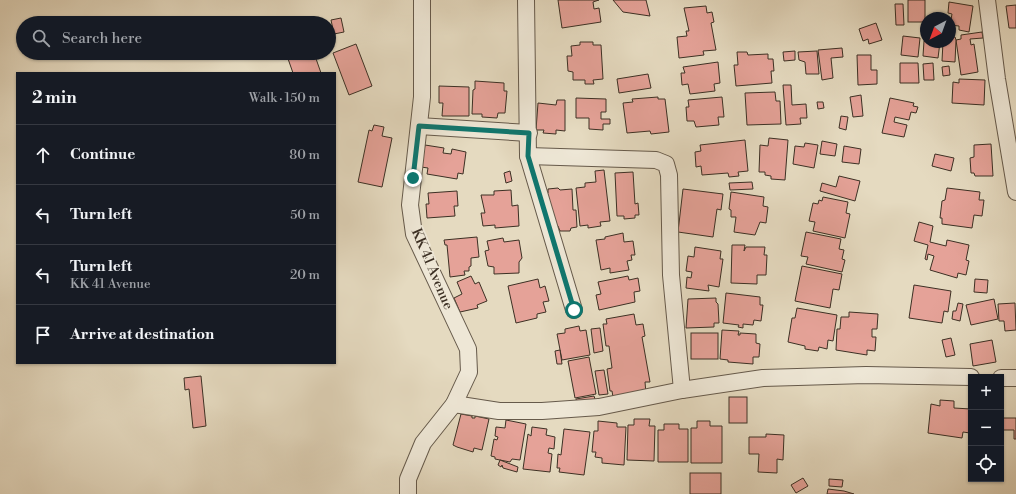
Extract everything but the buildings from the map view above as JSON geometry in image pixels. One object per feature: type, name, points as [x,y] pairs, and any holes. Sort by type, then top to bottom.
[{"type":"street","name":"KK 41 Avenue","points":[[408,494],[408,479],[423,443],[454,404],[469,372],[468,349],[414,234],[410,205],[422,97],[422,0]]},
{"type":"street","points":[[526,0],[529,133],[528,156],[574,310]]},
{"type":"street","points":[[987,0],[997,79],[1016,192]]},
{"type":"street","points":[[419,126],[529,133]]},
{"type":"street","points":[[528,156],[656,160],[666,164],[669,176],[671,274],[682,390]]},
{"type":"street","points":[[454,404],[499,411],[542,412],[599,407],[682,390],[763,378],[866,375],[968,377]]},
{"type":"street","points":[[1004,378],[1016,378]]},
{"type":"route","points":[[413,178],[419,126],[529,133],[528,156],[574,310]]}]
